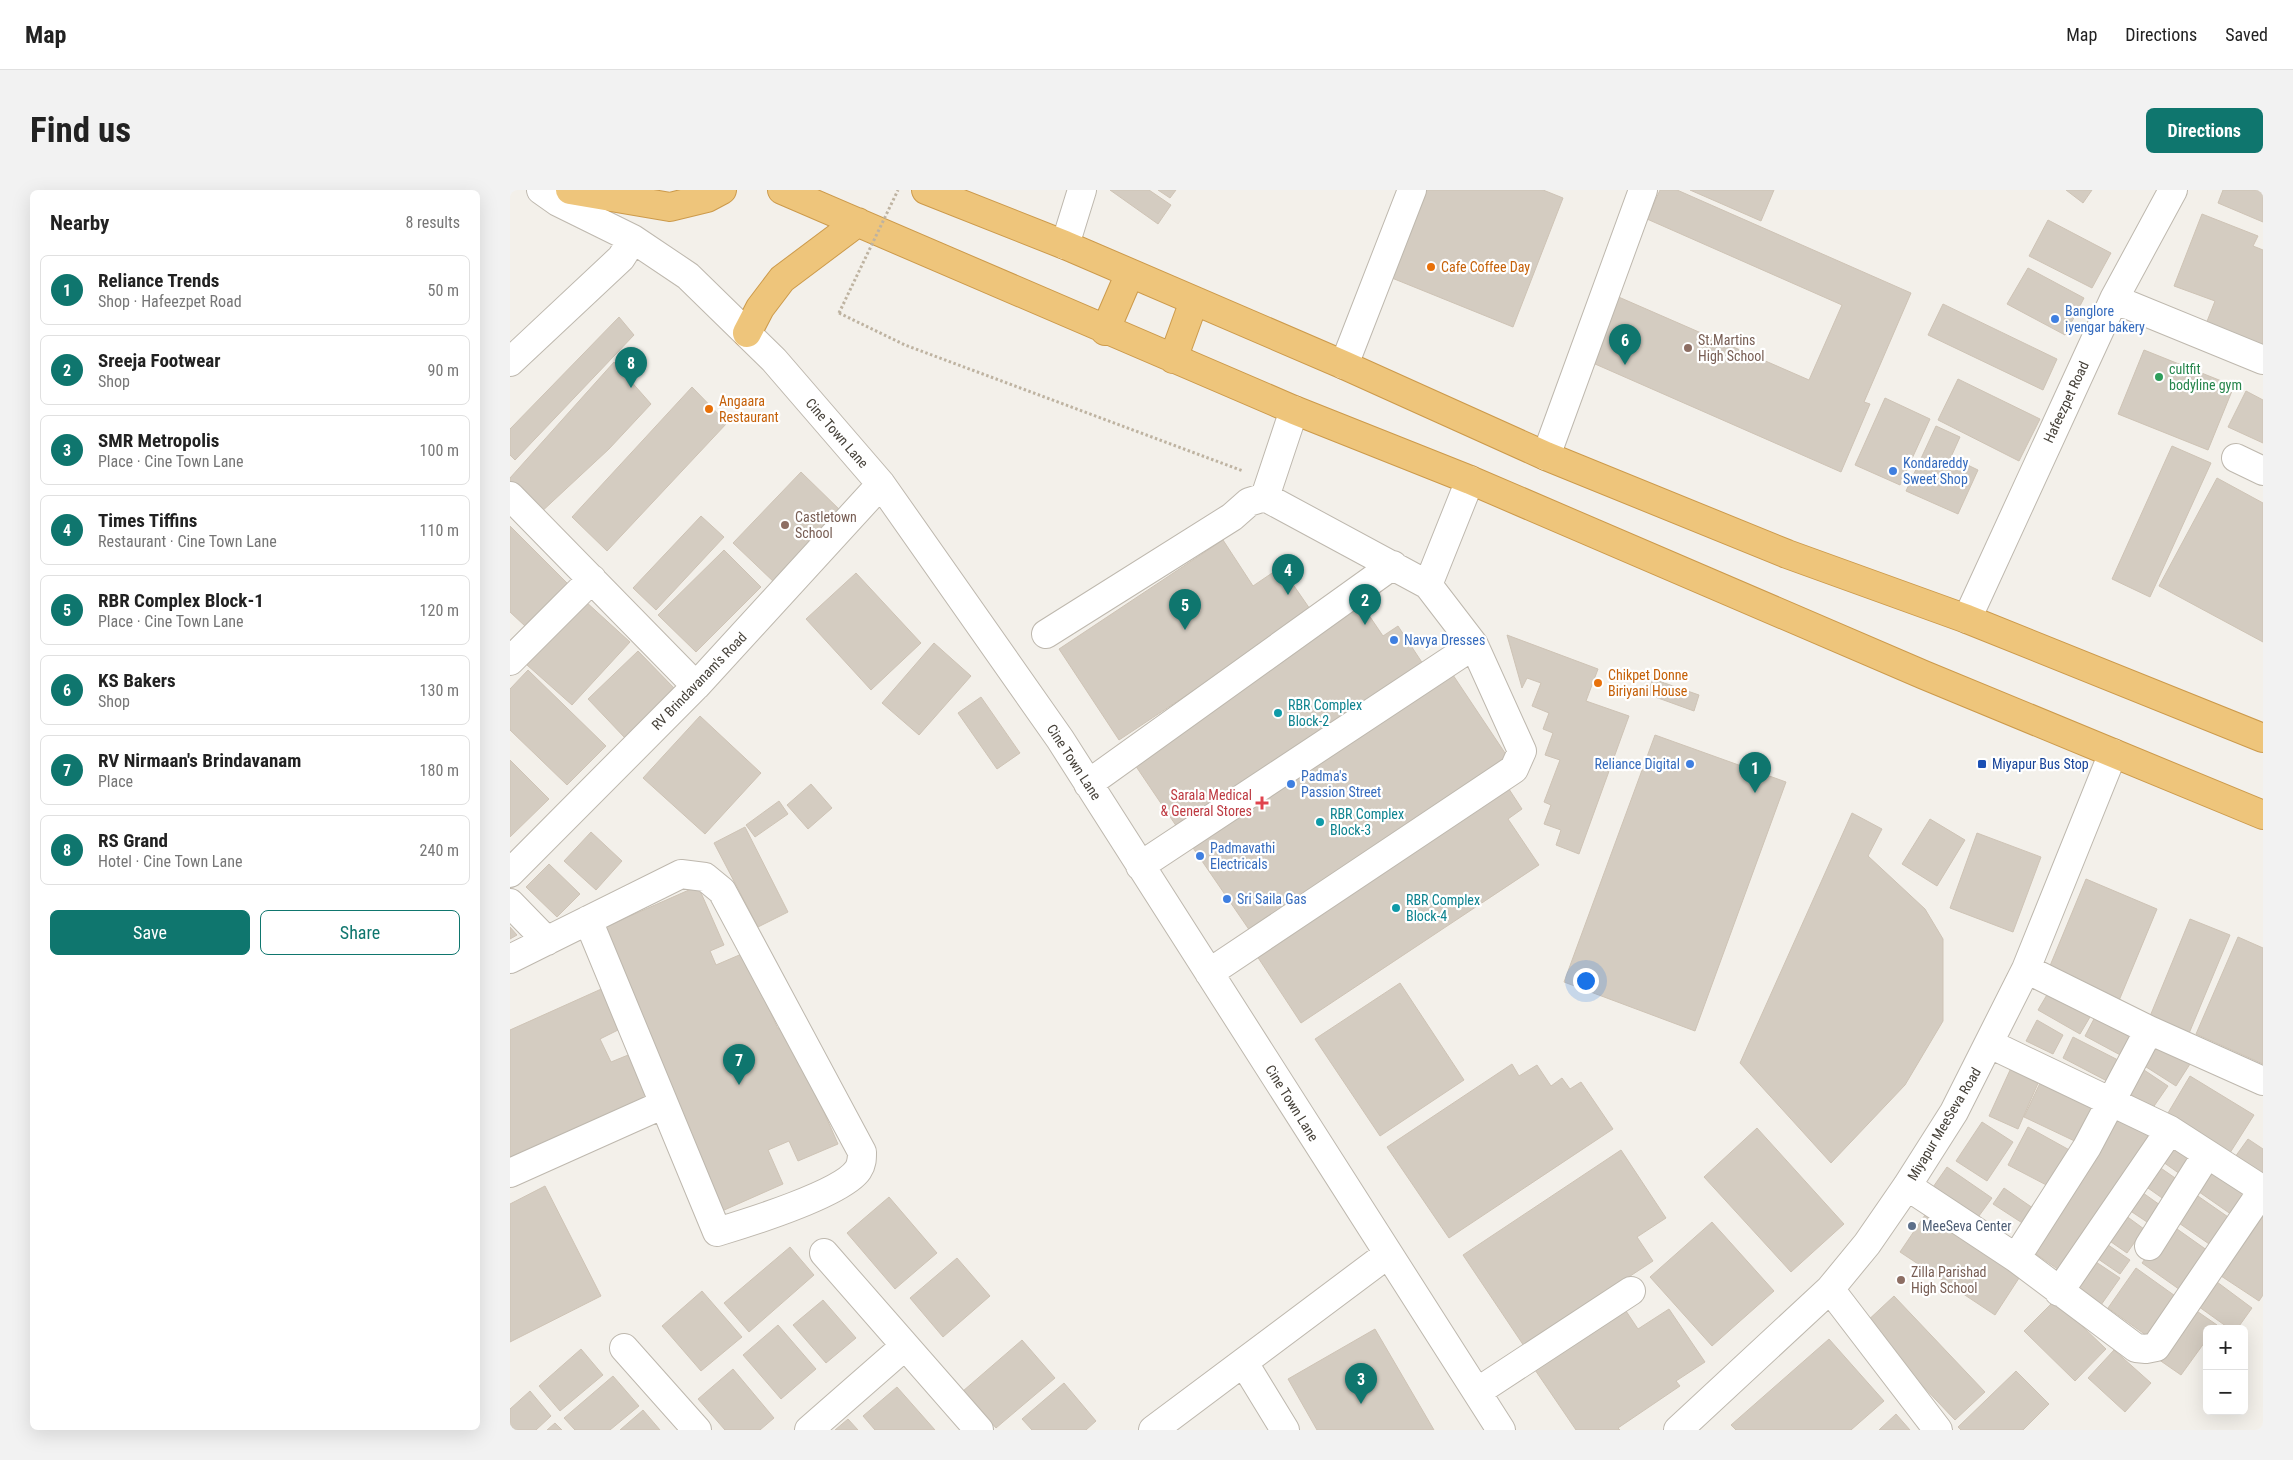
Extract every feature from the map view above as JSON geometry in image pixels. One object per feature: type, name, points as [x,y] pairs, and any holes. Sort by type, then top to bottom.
[{"type":"highway","points":[[570,190],[670,207],[707,198],[722,190]]},
{"type":"highway","points":[[782,190],[1106,331],[1294,410],[1470,480],[1906,668],[2263,814]]},
{"type":"highway","points":[[926,190],[1065,245],[1344,365],[1546,456],[1786,554],[1967,619],[2263,738]]},
{"type":"highway","points":[[747,333],[760,308],[782,279],[858,222]]},
{"type":"highway","points":[[1106,331],[1130,273]]},
{"type":"highway","points":[[1173,359],[1194,301]]},
{"type":"street","name":"Cine Town Lane","points":[[541,190],[558,202],[634,239],[688,276],[774,360],[881,484],[1054,731],[1501,1430]]},
{"type":"street","points":[[1065,245],[1082,190]]},
{"type":"street","points":[[1344,365],[1412,190]]},
{"type":"street","points":[[1546,456],[1643,190]]},
{"type":"street","name":"Hafeezpet Road","points":[[1967,619],[2114,298],[2173,190]]},
{"type":"street","points":[[510,362],[621,258],[634,239]]},
{"type":"street","points":[[2114,298],[2263,360]]},
{"type":"street","points":[[1046,634],[1232,517],[1268,489],[1294,410]]},
{"type":"street","points":[[2236,458],[2263,470]]},
{"type":"street","points":[[1428,585],[1470,480]]},
{"type":"street","name":"RV Brindavanam's Road","points":[[510,873],[696,686],[881,484]]},
{"type":"street","points":[[1209,973],[1514,770],[1522,751],[1474,645],[1428,585],[1393,566],[1268,489]]},
{"type":"street","points":[[510,496],[696,686]]},
{"type":"street","points":[[1088,784],[1393,566]]},
{"type":"street","points":[[510,660],[592,579]]},
{"type":"street","points":[[1140,866],[1474,645]]},
{"type":"street","name":"Miyapur MeeSeva Road","points":[[1678,1430],[1830,1288],[1867,1244],[1907,1186],[1954,1112],[1990,1044],[2026,969],[2113,753]]},
{"type":"street","points":[[510,959],[546,940],[681,874],[706,877],[722,891],[862,1152],[862,1162],[857,1172],[844,1183],[784,1210],[717,1232],[588,920]]},
{"type":"street","points":[[510,903],[546,940]]},
{"type":"street","points":[[2026,969],[2149,1030],[2263,1081]]},
{"type":"street","points":[[2016,1258],[2087,1148],[2149,1030]]},
{"type":"street","points":[[1907,1186],[2016,1258],[2136,1348],[2146,1349],[2156,1347],[2263,1190],[2170,1130],[1990,1044]]},
{"type":"street","points":[[510,1174],[664,1104]]},
{"type":"street","points":[[2059,1292],[2170,1130]]},
{"type":"street","points":[[2148,1246],[2207,1154]]},
{"type":"street","points":[[824,1253],[978,1430]]},
{"type":"street","points":[[1153,1430],[1388,1254]]},
{"type":"street","points":[[1830,1288],[1938,1430]]},
{"type":"street","points":[[1477,1392],[1630,1291]]},
{"type":"street","points":[[808,1430],[905,1346]]},
{"type":"street","points":[[624,1348],[697,1430]]},
{"type":"street","points":[[1244,1363],[1285,1430]]},
{"type":"path","points":[[898,190],[839,313],[905,345],[1268,489]]},
{"type":"building","points":[[1110,190],[1149,190],[1171,205],[1158,224]]},
{"type":"building","points":[[1158,190],[1176,190],[1170,198]]},
{"type":"building","points":[[1413,190],[1543,190],[1563,198],[1513,327],[1382,274]]},
{"type":"building","points":[[1660,190],[1677,190],[1911,293],[1864,402],[1870,404],[1841,472],[1586,360],[1614,295],[1809,380],[1842,305],[1647,219]]},
{"type":"building","points":[[1690,190],[1774,190],[1761,221]]},
{"type":"building","points":[[2066,190],[2092,190],[2083,203]]},
{"type":"building","points":[[2223,190],[2263,190],[2263,222],[2218,203]]},
{"type":"building","points":[[2202,214],[2258,236],[2253,246],[2263,250],[2263,346],[2206,324],[2215,301],[2174,286]]},
{"type":"building","points":[[2048,220],[2111,253],[2092,288],[2029,256]]},
{"type":"building","points":[[2028,268],[2084,298],[2065,335],[2007,304]]},
{"type":"building","points":[[1943,304],[2057,359],[2043,390],[1928,335]]},
{"type":"building","points":[[619,317],[634,335],[515,460],[510,455],[510,429]]},
{"type":"building","points":[[2144,350],[2234,386],[2208,450],[2118,414]]},
{"type":"building","points":[[614,362],[651,404],[609,449],[538,515],[510,489],[510,478]]},
{"type":"building","points":[[1958,379],[2040,419],[2019,461],[1938,420]]},
{"type":"building","points":[[692,387],[727,423],[607,551],[572,517]]},
{"type":"building","points":[[2246,391],[2263,400],[2263,443],[2228,427]]},
{"type":"building","points":[[1885,398],[1930,419],[1900,485],[1855,465]]},
{"type":"building","points":[[1936,426],[1960,437],[1951,457],[1978,470],[1958,514],[1906,491]]},
{"type":"building","points":[[2172,446],[2211,463],[2150,597],[2112,579]]},
{"type":"building","points":[[801,472],[843,513],[776,584],[733,543]]},
{"type":"building","points":[[2217,478],[2263,503],[2263,642],[2159,586]]},
{"type":"building","points":[[701,516],[724,537],[656,610],[633,588]]},
{"type":"building","points":[[510,526],[568,584],[525,626],[510,612]]},
{"type":"building","points":[[1223,540],[1253,586],[1281,567],[1312,612],[1119,740],[1059,649]]},
{"type":"building","points":[[724,550],[761,587],[696,652],[658,615]]},
{"type":"building","points":[[856,573],[921,643],[871,690],[806,619]]},
{"type":"building","points":[[585,601],[630,642],[572,705],[527,665]]},
{"type":"building","name":"RBR Complex Block-2","points":[[1362,605],[1383,636],[1398,626],[1425,667],[1179,830],[1131,759]]},
{"type":"building","points":[[1507,635],[1598,669],[1586,701],[1629,716],[1579,854],[1556,845],[1561,830],[1544,824],[1551,805],[1544,802],[1560,760],[1545,755],[1553,733],[1543,729],[1549,713],[1532,706],[1541,683],[1527,678],[1522,688]]},
{"type":"building","points":[[934,643],[971,676],[919,735],[882,703]]},
{"type":"building","points":[[638,651],[676,690],[625,738],[588,699]]},
{"type":"building","points":[[528,670],[606,746],[567,785],[510,730],[510,689]]},
{"type":"building","name":"RBR Complex Block-3","points":[[1451,672],[1509,759],[1250,931],[1191,845]]},
{"type":"building","points":[[1653,679],[1699,695],[1694,711],[1647,694]]},
{"type":"building","points":[[981,697],[1020,753],[997,769],[958,713]]},
{"type":"building","points":[[700,716],[761,773],[705,834],[643,778]]},
{"type":"building","points":[[1655,735],[1786,782],[1695,1031],[1564,982]]},
{"type":"building","points":[[510,760],[549,799],[510,837]]},
{"type":"building","name":"RBR Complex Block-4","points":[[1505,783],[1522,809],[1508,819],[1539,865],[1301,1023],[1253,950]]},
{"type":"building","points":[[811,784],[832,808],[808,829],[787,805]]},
{"type":"building","points":[[779,801],[788,814],[755,837],[746,825]]},
{"type":"building","points":[[1852,813],[1882,829],[1868,856],[1925,909],[1943,939],[1943,1021],[1905,1085],[1831,1163],[1740,1063]]},
{"type":"building","points":[[1930,819],[1965,840],[1937,886],[1902,864]]},
{"type":"building","points":[[745,827],[788,912],[758,927],[714,843]]},
{"type":"building","points":[[591,832],[622,861],[596,890],[564,861]]},
{"type":"building","points":[[1977,833],[2041,857],[2013,932],[1950,908]]},
{"type":"building","points":[[549,864],[580,894],[557,917],[526,887]]},
{"type":"building","points":[[2086,879],[2157,909],[2118,1003],[2047,973]]},
{"type":"building","points":[[698,886],[724,945],[710,951],[716,965],[744,953],[778,1029],[786,1026],[838,1144],[798,1161],[789,1141],[768,1150],[783,1184],[722,1211],[596,931]]},
{"type":"building","points":[[2190,919],[2230,935],[2185,1043],[2146,1026]]},
{"type":"building","points":[[510,927],[517,935],[510,939]]},
{"type":"building","points":[[2238,937],[2263,948],[2263,1064],[2196,1034]]},
{"type":"building","points":[[1400,983],[1464,1080],[1380,1136],[1315,1039]]},
{"type":"building","points":[[608,986],[626,1026],[600,1039],[611,1062],[638,1051],[654,1098],[510,1159],[510,1030]]},
{"type":"building","points":[[2048,993],[2090,1017],[2080,1034],[2038,1010]]},
{"type":"building","points":[[2095,1017],[2134,1038],[2124,1057],[2085,1036]]},
{"type":"building","points":[[2037,1020],[2063,1035],[2053,1054],[2026,1041]]},
{"type":"building","points":[[2073,1037],[2118,1060],[2107,1081],[2063,1058]]},
{"type":"building","points":[[2157,1043],[2190,1064],[2176,1086],[2143,1065]]},
{"type":"building","points":[[1512,1064],[1519,1076],[1537,1065],[1551,1086],[1562,1078],[1570,1089],[1581,1082],[1613,1129],[1449,1238],[1387,1147]]},
{"type":"building","points":[[2138,1066],[2168,1086],[2152,1109],[2123,1089]]},
{"type":"building","points":[[2011,1068],[2039,1081],[2018,1129],[1989,1116]]},
{"type":"building","points":[[2190,1076],[2254,1115],[2228,1156],[2165,1118]]},
{"type":"building","points":[[2041,1081],[2100,1108],[2083,1145],[2024,1117]]},
{"type":"building","points":[[2124,1110],[2153,1129],[2059,1270],[2030,1250]]},
{"type":"building","points":[[1982,1122],[2013,1142],[1987,1181],[1956,1161]]},
{"type":"building","points":[[2028,1127],[2073,1152],[2054,1189],[2008,1165]]},
{"type":"building","points":[[1757,1128],[1844,1224],[1791,1272],[1704,1177]]},
{"type":"building","points":[[2171,1136],[2194,1153],[2180,1174],[2156,1157]]},
{"type":"building","points":[[2248,1139],[2263,1149],[2263,1172],[2261,1176],[2235,1157]]},
{"type":"building","points":[[1621,1150],[1666,1218],[1637,1237],[1653,1261],[1524,1346],[1463,1255]]},
{"type":"building","points":[[2152,1162],[2178,1180],[2165,1200],[2138,1181]]},
{"type":"building","points":[[2209,1162],[2252,1193],[2235,1217],[2192,1187]]},
{"type":"building","points":[[1947,1167],[1992,1198],[1976,1220],[1931,1190]]},
{"type":"building","points":[[545,1186],[601,1296],[510,1342],[510,1204]]},
{"type":"building","points":[[2004,1188],[2040,1213],[2030,1228],[1993,1204]]},
{"type":"building","points":[[2136,1188],[2160,1205],[2147,1222],[2123,1206]]},
{"type":"building","points":[[2195,1194],[2231,1219],[2212,1246],[2176,1221]]},
{"type":"building","points":[[889,1197],[937,1253],[895,1289],[847,1233]]},
{"type":"building","points":[[2263,1201],[2263,1295],[2259,1301],[2215,1272]]},
{"type":"building","points":[[2118,1210],[2144,1229],[2127,1253],[2101,1235]]},
{"type":"building","points":[[1927,1212],[2021,1275],[1995,1315],[1900,1252]]},
{"type":"building","points":[[1712,1222],[1774,1291],[1712,1346],[1650,1277]]},
{"type":"building","points":[[2170,1224],[2211,1253],[2183,1292],[2142,1263]]},
{"type":"building","points":[[2098,1238],[2130,1260],[2120,1274],[2088,1252]]},
{"type":"building","points":[[790,1247],[814,1275],[749,1332],[724,1303]]},
{"type":"building","points":[[2087,1256],[2120,1278],[2101,1305],[2068,1282]]},
{"type":"building","points":[[957,1258],[990,1296],[943,1337],[910,1298]]},
{"type":"building","points":[[2136,1268],[2178,1298],[2150,1338],[2108,1308]]},
{"type":"building","points":[[2213,1279],[2252,1308],[2240,1325],[2224,1325],[2195,1304]]},
{"type":"building","points":[[702,1291],[742,1337],[701,1371],[662,1326]]},
{"type":"building","points":[[1894,1296],[1985,1392],[1955,1420],[1864,1324]]},
{"type":"building","points":[[823,1300],[856,1338],[826,1363],[793,1325]]},
{"type":"building","points":[[2055,1300],[2106,1349],[2075,1381],[2024,1331]]},
{"type":"building","points":[[2191,1307],[2217,1325],[2203,1325],[2203,1345],[2181,1375],[2155,1357]]},
{"type":"building","points":[[1624,1308],[1638,1329],[1669,1309],[1705,1362],[1676,1381],[1680,1386],[1618,1428],[1620,1430],[1576,1430],[1531,1364]]},
{"type":"building","points":[[778,1325],[816,1369],[781,1399],[743,1355]]},
{"type":"building","points":[[1375,1329],[1434,1430],[1317,1430],[1288,1379]]},
{"type":"building","points":[[1829,1339],[1884,1401],[1851,1430],[1736,1430],[1731,1425]]},
{"type":"building","points":[[1022,1340],[1055,1378],[996,1428],[963,1391]]},
{"type":"building","points":[[581,1349],[603,1375],[560,1411],[539,1386]]},
{"type":"building","points":[[2114,1350],[2151,1383],[2125,1412],[2088,1378]]},
{"type":"building","points":[[733,1369],[774,1418],[760,1430],[725,1430],[698,1399]]},
{"type":"building","points":[[2016,1371],[2049,1404],[2023,1430],[1961,1430],[1958,1427]]},
{"type":"building","points":[[613,1376],[639,1406],[610,1430],[575,1430],[564,1418]]},
{"type":"building","points":[[1064,1383],[1096,1421],[1086,1430],[1032,1430],[1022,1419]]},
{"type":"building","points":[[897,1387],[935,1430],[875,1430],[863,1416]]},
{"type":"building","points":[[530,1391],[551,1416],[536,1430],[510,1430],[510,1409]]},
{"type":"building","points":[[643,1410],[660,1430],[620,1430]]},
{"type":"building","points":[[1896,1414],[1910,1430],[1879,1430]]},
{"type":"building","points":[[848,1419],[858,1430],[835,1430]]},
{"type":"building","points":[[555,1423],[562,1430],[547,1430]]},
{"type":"place","name":"Cafe Coffee Day","points":[[1431,267]]},
{"type":"place","name":"Banglore iyengar bakery","points":[[2055,319]]},
{"type":"place","name":"St.Martins High School","points":[[1688,348]]},
{"type":"place","name":"KS Bakers","points":[[1625,365]]},
{"type":"place","name":"cultfit bodyline gym","points":[[2159,377]]},
{"type":"place","name":"RS Grand","points":[[631,388]]},
{"type":"place","name":"Angaara Restaurant","points":[[709,409]]},
{"type":"place","name":"Kondareddy Sweet Shop","points":[[1893,471]]},
{"type":"place","name":"Castletown School","points":[[785,525]]},
{"type":"place","name":"Times Tiffins","points":[[1288,595]]},
{"type":"place","name":"Sreeja Footwear","points":[[1365,625]]},
{"type":"place","name":"RBR Complex Block-1","points":[[1185,630]]},
{"type":"place","name":"Navya Dresses","points":[[1394,640]]},
{"type":"place","name":"Chikpet Donne Biriyani House","points":[[1598,683]]},
{"type":"place","name":"RBR Complex Block-2","points":[[1278,713]]},
{"type":"place","name":"Reliance Digital","points":[[1690,764]]},
{"type":"place","name":"Miyapur Bus Stop","points":[[1982,764]]},
{"type":"place","name":"Padma's Passion Street","points":[[1291,784]]},
{"type":"place","name":"Reliance Trends","points":[[1755,793]]},
{"type":"place","name":"Sarala Medical & General Stores","points":[[1262,803]]},
{"type":"place","name":"RBR Complex Block-3","points":[[1320,822]]},
{"type":"place","name":"Padmavathi Electricals","points":[[1200,856]]},
{"type":"place","name":"Sri Saila Gas","points":[[1227,899]]},
{"type":"place","name":"RBR Complex Block-4","points":[[1396,908]]},
{"type":"place","name":"RV Nirmaan's Brindavanam","points":[[739,1085]]},
{"type":"place","name":"MeeSeva Center","points":[[1912,1226]]},
{"type":"place","name":"Zilla Parishad High School","points":[[1901,1280]]},
{"type":"place","name":"SMR Metropolis","points":[[1361,1404]]}]
